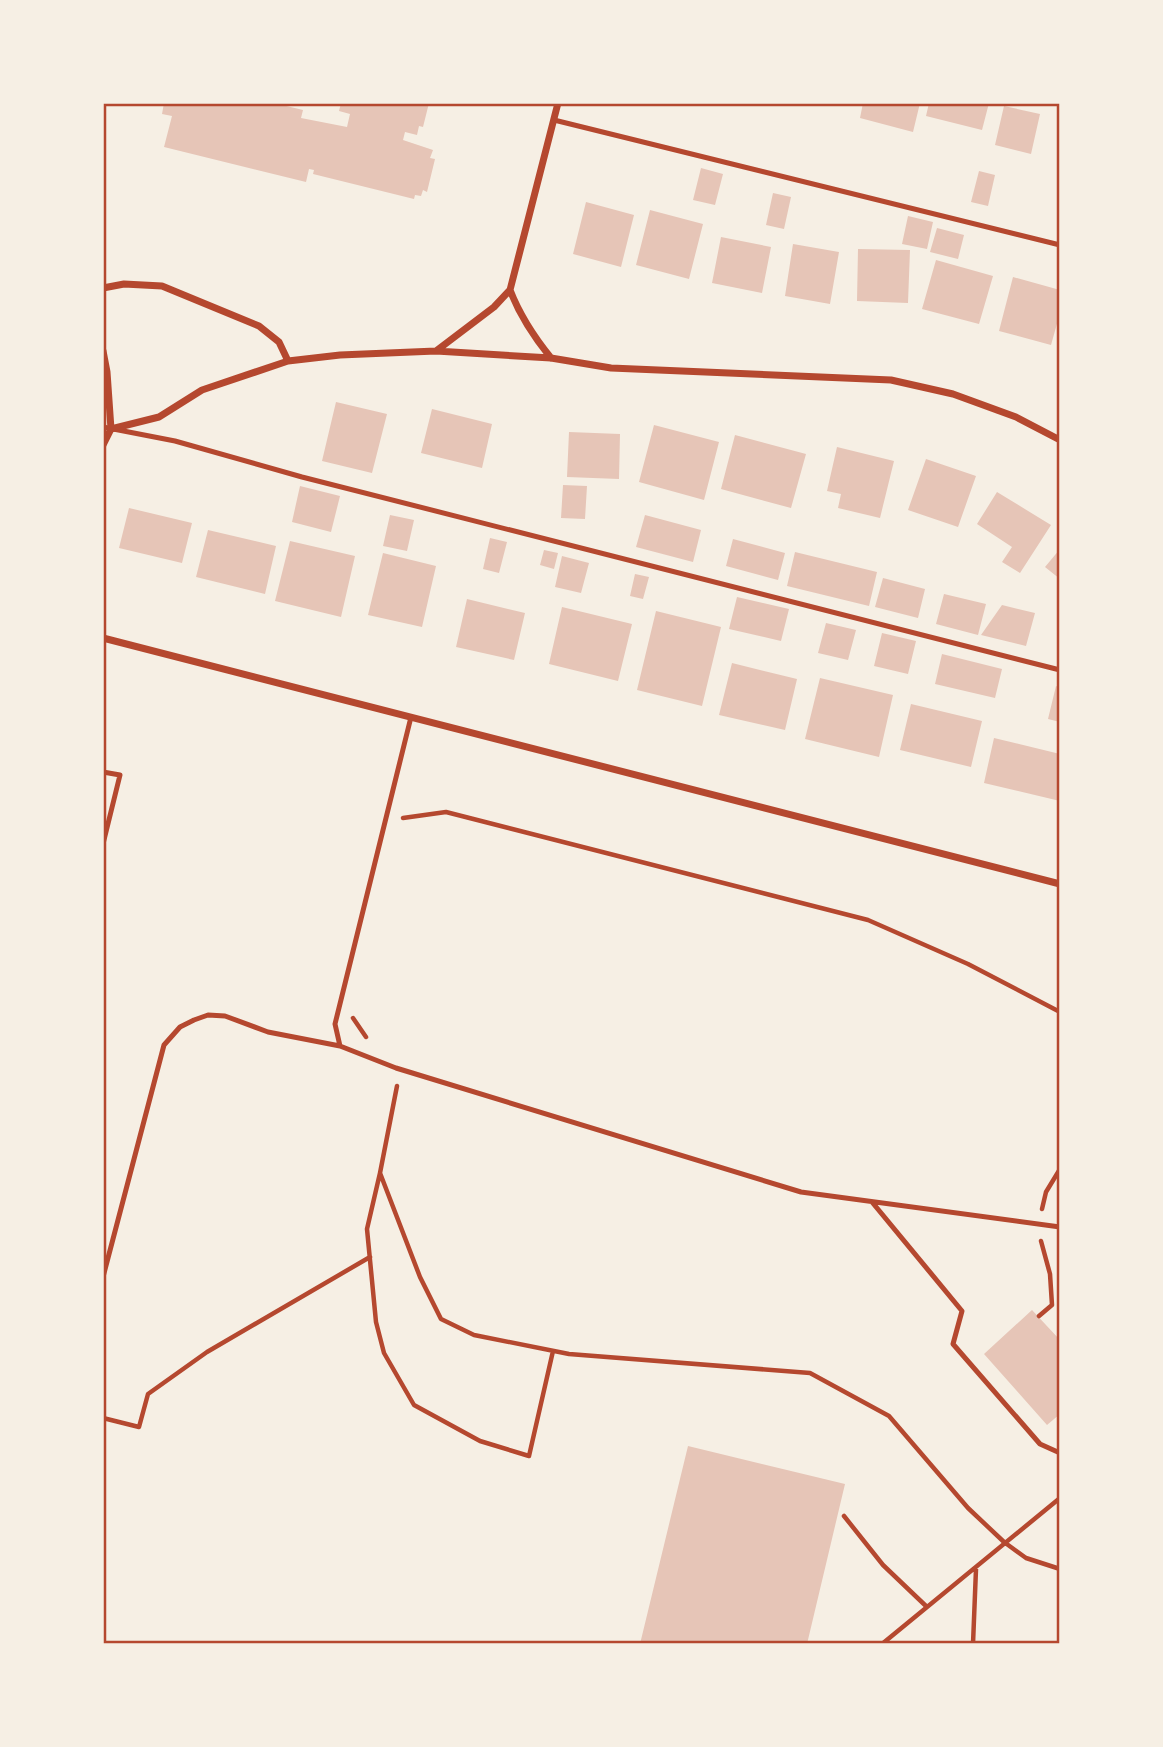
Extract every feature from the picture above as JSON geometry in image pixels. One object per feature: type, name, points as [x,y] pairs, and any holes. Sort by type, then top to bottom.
[{"type":"street","points":[[436,351],[494,307],[510,290],[558,103]]},
{"type":"street","points":[[103,288],[124,284],[162,286],[259,326],[279,342],[288,361]]},
{"type":"street","points":[[510,290],[533,335],[551,358]]},
{"type":"street","points":[[103,351],[107,372],[107,428],[103,445]]},
{"type":"street","points":[[107,428],[159,417],[202,390],[288,361],[340,355],[436,351],[551,358],[611,368],[891,380],[953,394],[1016,417],[1060,440]]},
{"type":"street","points":[[103,638],[1060,884]]},
{"type":"lane","points":[[554,120],[1060,245]]},
{"type":"lane","points":[[107,428],[175,441],[302,477],[1060,670]]},
{"type":"lane","points":[[340,1046],[335,1024],[411,717]]},
{"type":"lane","points":[[103,772],[120,775],[103,844]]},
{"type":"lane","points":[[103,1277],[164,1045],[180,1027],[208,1015],[225,1016],[268,1031],[340,1046],[396,1068],[802,1192],[1060,1227]]},
{"type":"lane","points":[[872,1202],[962,1311],[953,1344],[1040,1444],[1060,1453]]},
{"type":"path","points":[[396,819],[446,811],[868,920],[968,964],[1060,1012]]},
{"type":"path","points":[[352,1009],[353,1018],[361,1032],[373,1042]]},
{"type":"path","points":[[397,1085],[367,1229],[376,1322],[384,1353],[414,1405],[480,1441],[529,1457],[553,1351]]},
{"type":"path","points":[[1041,1213],[1046,1192],[1060,1169]]},
{"type":"path","points":[[380,1172],[420,1277],[440,1319],[474,1335],[569,1354],[810,1373],[889,1416],[968,1508],[1006,1543],[1026,1558],[1060,1569]]},
{"type":"path","points":[[1039,1316],[1052,1305],[1051,1274],[1041,1241]]},
{"type":"path","points":[[103,1418],[139,1427],[148,1394],[207,1352],[370,1257]]},
{"type":"path","points":[[882,1644],[1060,1498]]},
{"type":"path","points":[[844,1516],[883,1565],[927,1607]]},
{"type":"path","points":[[973,1644],[975,1568]]},
{"type":"building","points":[[164,103],[274,103],[303,110],[301,118],[347,127],[350,114],[339,111],[341,103],[429,103],[423,127],[419,126],[417,135],[405,132],[403,140],[433,150],[430,158],[435,159],[427,192],[423,190],[421,196],[415,195],[414,199],[313,174],[314,170],[309,169],[306,182],[164,147],[172,116],[162,114]]},
{"type":"building","points":[[863,103],[920,103],[913,132],[860,118]]},
{"type":"building","points":[[929,103],[989,103],[982,130],[926,116]]},
{"type":"building","points":[[1004,106],[1040,114],[1031,154],[995,145]]},
{"type":"building","points":[[701,168],[723,174],[715,205],[693,200]]},
{"type":"building","points":[[979,171],[995,175],[988,206],[971,202]]},
{"type":"building","points":[[773,193],[791,197],[784,229],[766,225]]},
{"type":"building","points":[[586,202],[634,215],[621,267],[573,254]]},
{"type":"building","points":[[650,210],[703,224],[689,279],[636,265]]},
{"type":"building","points":[[908,216],[933,222],[927,249],[902,244]]},
{"type":"building","points":[[937,228],[964,235],[958,259],[930,252]]},
{"type":"building","points":[[721,237],[771,247],[762,293],[712,283]]},
{"type":"building","points":[[793,244],[839,252],[830,304],[785,296]]},
{"type":"building","points":[[858,249],[910,250],[908,303],[857,301]]},
{"type":"building","points":[[936,260],[993,276],[979,324],[922,309]]},
{"type":"building","points":[[1013,277],[1060,290],[1060,313],[1051,345],[999,331]]},
{"type":"building","points":[[336,402],[387,414],[372,473],[322,461]]},
{"type":"building","points":[[432,409],[492,424],[482,468],[421,453]]},
{"type":"building","points":[[654,425],[719,442],[704,500],[639,482]]},
{"type":"building","points":[[569,432],[620,434],[619,479],[567,477]]},
{"type":"building","points":[[735,435],[806,454],[791,508],[721,489]]},
{"type":"building","points":[[837,447],[894,461],[880,518],[838,508],[841,494],[827,491]]},
{"type":"building","points":[[926,459],[976,476],[958,527],[908,510]]},
{"type":"building","points":[[563,485],[587,486],[585,519],[561,518]]},
{"type":"building","points":[[300,486],[340,496],[331,532],[292,522]]},
{"type":"building","points":[[997,492],[1051,525],[1020,573],[1002,562],[1012,547],[977,524]]},
{"type":"building","points":[[129,508],[192,523],[182,563],[119,548]]},
{"type":"building","points":[[390,515],[414,520],[407,551],[383,546]]},
{"type":"building","points":[[645,515],[701,530],[693,562],[636,547]]},
{"type":"building","points":[[208,530],[276,546],[265,594],[196,577]]},
{"type":"building","points":[[490,538],[507,542],[499,573],[483,569]]},
{"type":"building","points":[[733,539],[785,553],[778,580],[726,566]]},
{"type":"building","points":[[290,541],[355,556],[341,617],[275,601]]},
{"type":"building","points":[[1060,549],[1060,579],[1045,567]]},
{"type":"building","points":[[544,550],[558,553],[554,569],[540,565]]},
{"type":"building","points":[[795,552],[877,572],[869,606],[787,586]]},
{"type":"building","points":[[383,553],[436,566],[422,627],[368,615]]},
{"type":"building","points":[[562,556],[589,563],[581,593],[555,587]]},
{"type":"building","points":[[635,574],[649,577],[643,599],[630,596]]},
{"type":"building","points":[[883,578],[925,589],[918,618],[875,607]]},
{"type":"building","points":[[944,594],[986,604],[978,635],[936,624]]},
{"type":"building","points":[[737,597],[789,609],[781,641],[729,629]]},
{"type":"building","points":[[467,599],[525,613],[514,660],[456,647]]},
{"type":"building","points":[[1002,605],[1035,613],[1026,646],[981,635]]},
{"type":"building","points":[[562,607],[632,624],[618,681],[549,664]]},
{"type":"building","points":[[656,611],[721,627],[702,706],[637,690]]},
{"type":"building","points":[[826,623],[856,630],[848,660],[818,653]]},
{"type":"building","points":[[882,633],[916,641],[908,674],[874,666]]},
{"type":"building","points":[[942,654],[1002,669],[995,698],[935,684]]},
{"type":"building","points":[[732,663],[797,679],[785,730],[719,715]]},
{"type":"building","points":[[820,678],[893,695],[879,757],[805,739]]},
{"type":"building","points":[[1056,686],[1060,688],[1060,722],[1048,719]]},
{"type":"building","points":[[911,704],[982,721],[971,767],[900,750]]},
{"type":"building","points":[[994,738],[1060,754],[1060,801],[984,783]]},
{"type":"building","points":[[1032,1310],[1060,1340],[1060,1414],[1047,1425],[984,1354]]},
{"type":"building","points":[[688,1446],[845,1484],[807,1644],[640,1644]]}]
